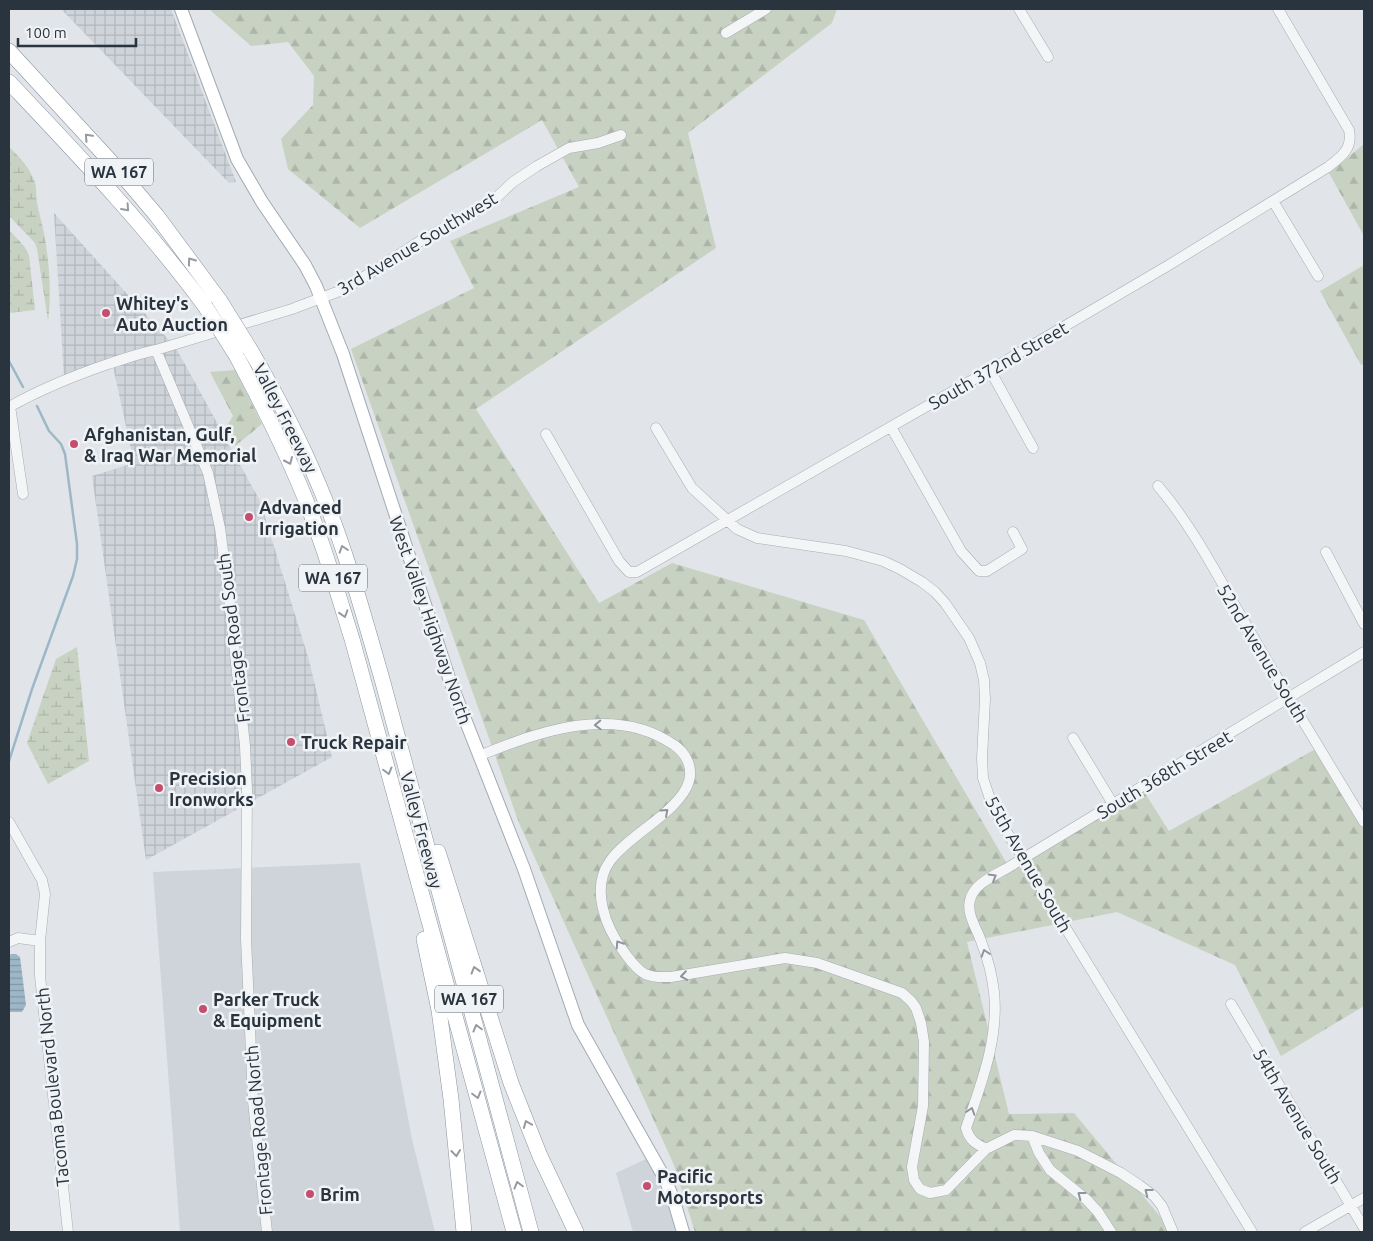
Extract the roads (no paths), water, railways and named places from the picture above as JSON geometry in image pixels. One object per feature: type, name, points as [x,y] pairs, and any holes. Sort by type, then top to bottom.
[{"type":"highway","name":"Valley Freeway","points":[[9,51],[113,164],[157,216],[212,304],[300,487],[327,558],[352,639],[514,1232]]},
{"type":"highway","name":"Valley Freeway","points":[[9,82],[144,228],[251,350],[281,405],[318,483],[356,588],[382,679],[531,1232]]},
{"type":"highway","points":[[382,679],[403,729],[434,836],[511,1083],[540,1156],[576,1232]]},
{"type":"highway","points":[[399,812],[439,1010],[451,1099],[464,1232]]},
{"type":"main road","name":"West Valley Highway North","points":[[181,9],[237,159],[262,202],[305,265],[322,299],[343,354],[443,662],[524,869],[578,1024],[665,1179],[683,1232]]},
{"type":"street","points":[[726,33],[766,9]]},
{"type":"street","points":[[1019,9],[1048,57]]},
{"type":"street","name":"South 372nd Street","points":[[546,434],[619,561],[628,572],[637,572],[990,370],[1169,265],[1328,168],[1342,156],[1351,139],[1347,126],[1278,9]]},
{"type":"street","name":"3rd Avenue Southwest","points":[[10,407],[36,392],[69,378],[144,352],[156,350],[322,299],[345,289],[425,238],[478,210],[498,196],[513,182],[569,148],[621,135]]},
{"type":"street","points":[[1273,201],[1318,276]]},
{"type":"street","name":"Frontage Road South","points":[[156,350],[208,473],[220,528],[238,675],[245,753],[247,790],[246,939]]},
{"type":"street","points":[[990,370],[1033,448]]},
{"type":"street","points":[[10,407],[23,494]]},
{"type":"street","points":[[891,427],[961,551],[974,567],[979,571],[987,571],[1022,549],[1012,532]]},
{"type":"street","name":"55th Avenue South","points":[[656,428],[692,488],[726,521],[741,532],[757,538],[846,551],[882,561],[922,582],[945,603],[970,638],[978,655],[985,699],[982,770],[985,788],[998,817],[1252,1232]]},
{"type":"street","name":"52nd Avenue South","points":[[1158,486],[1171,501],[1192,532],[1289,699],[1364,822]]},
{"type":"street","points":[[1326,552],[1364,624]]},
{"type":"street","name":"South 368th Street","points":[[986,1149],[974,1143],[967,1135],[966,1128],[987,1064],[994,1033],[995,1012],[992,976],[971,914],[970,902],[973,893],[981,884],[1023,858],[1364,652]]},
{"type":"street","points":[[479,756],[547,732],[582,725],[600,724],[616,724],[644,731],[660,736],[678,748],[686,756],[690,767],[687,789],[675,803],[626,844],[610,861],[603,877],[602,907],[608,927],[633,964],[643,973],[653,977],[671,977],[785,958],[816,963],[905,995],[911,1000],[918,1013],[924,1042],[923,1106],[912,1167],[917,1185],[923,1191],[930,1193],[946,1190],[986,1149],[1014,1135],[1032,1136],[1078,1150],[1139,1185],[1154,1196],[1162,1206],[1173,1232]]},
{"type":"street","points":[[1073,738],[1113,804]]},
{"type":"street","name":"Tacoma Boulevard North","points":[[9,822],[44,885],[40,976],[68,1232]]},
{"type":"street","points":[[9,942],[18,938],[40,942]]},
{"type":"street","name":"Frontage Road North","points":[[246,939],[253,1102],[267,1232]]},
{"type":"street","name":"54th Avenue South","points":[[1231,1004],[1364,1228]]},
{"type":"street","points":[[1032,1136],[1039,1153],[1050,1170],[1087,1200],[1112,1232]]},
{"type":"street","points":[[1305,1232],[1364,1198]]},
{"type":"water","points":[[16,954],[20,957],[26,1005],[22,1012],[9,1012],[9,956]]},
{"type":"waterway","points":[[9,361],[23,387]]},
{"type":"waterway","points":[[9,761],[32,689],[73,576],[77,559],[77,544],[65,454],[61,444],[49,431],[37,406]]},
{"type":"place","name":"Whitey's Auto Auction","points":[[106,313]]},
{"type":"place","name":"Afghanistan, Gulf, & Iraq War Memorial","points":[[74,444]]},
{"type":"place","name":"Advanced Irrigation","points":[[249,517]]},
{"type":"place","name":"Truck Repair","points":[[291,742]]},
{"type":"place","name":"Precision Ironworks","points":[[159,788]]},
{"type":"place","name":"Parker Truck & Equipment","points":[[203,1009]]},
{"type":"place","name":"Pacific Motorsports","points":[[647,1186]]},
{"type":"place","name":"Brim","points":[[310,1194]]}]
